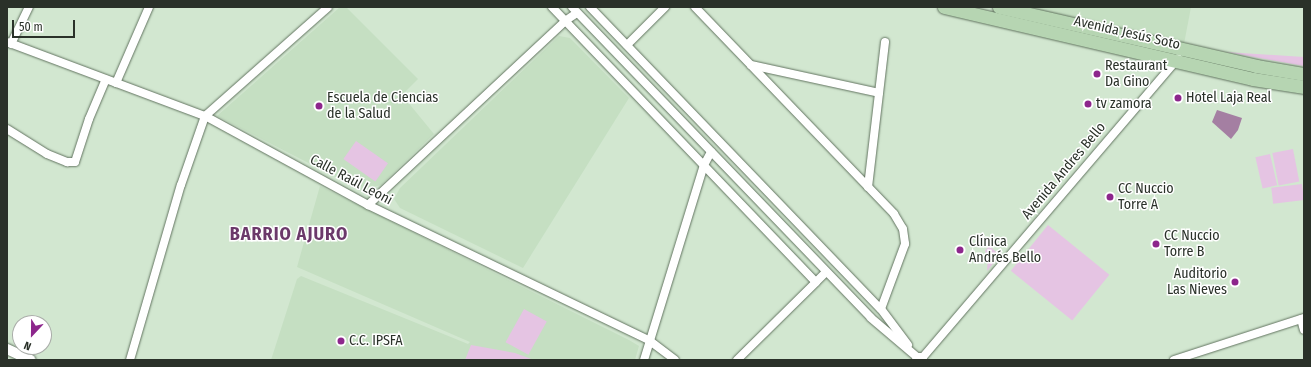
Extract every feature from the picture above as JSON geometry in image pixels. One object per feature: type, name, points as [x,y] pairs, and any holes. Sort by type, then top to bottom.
[{"type":"main road","name":"Avenida Jesús Soto","points":[[944,7],[1253,79],[1304,87]]},
{"type":"main road","name":"Avenida Jesús Soto","points":[[999,7],[1256,66],[1304,74]]},
{"type":"street","points":[[9,43],[29,7]]},
{"type":"street","points":[[116,83],[149,7]]},
{"type":"street","points":[[130,360],[181,185],[205,116],[328,7]]},
{"type":"street","points":[[552,7],[816,282]]},
{"type":"street","points":[[590,7],[881,309],[920,358]]},
{"type":"street","points":[[627,45],[665,7]]},
{"type":"street","points":[[695,7],[894,214],[903,229],[905,244],[881,309]]},
{"type":"street","points":[[368,205],[575,10],[871,318],[920,358]]},
{"type":"street","points":[[868,187],[885,42]]},
{"type":"street","name":"Calle Raúl Leoni","points":[[9,43],[205,116],[368,205],[650,342],[675,360]]},
{"type":"street","name":"Avenida Andres Bello","points":[[920,358],[1184,50]]},
{"type":"street","points":[[752,65],[879,93]]},
{"type":"street","points":[[7,129],[47,154],[67,162],[75,162],[89,119],[106,79]]},
{"type":"street","points":[[644,360],[704,165],[711,152]]},
{"type":"street","points":[[737,360],[826,272]]},
{"type":"street","points":[[1174,360],[1302,319],[1304,330]]},
{"type":"street","points":[[7,349],[31,360]]},
{"type":"shaded area","name":"Escuela de Ciencias de la Salud","points":[[340,7],[346,7],[418,79],[402,95],[434,134],[381,185],[361,190],[217,116]]},
{"type":"shaded area","points":[[1025,7],[1191,7],[1184,44]]},
{"type":"shaded area","points":[[559,36],[570,38],[629,98],[523,268],[400,208],[394,199],[400,188]]},
{"type":"shaded area","points":[[1226,52],[1304,57],[1304,66]]},
{"type":"shaded area","points":[[1217,110],[1242,118],[1238,130],[1231,139],[1212,122]]},
{"type":"shaded area","points":[[356,141],[388,163],[375,181],[343,159]]},
{"type":"shaded area","points":[[1293,149],[1299,181],[1279,185],[1272,153]]},
{"type":"shaded area","points":[[1270,154],[1277,185],[1263,189],[1255,157]]},
{"type":"shaded area","points":[[1302,184],[1304,200],[1273,204],[1271,188]]},
{"type":"shaded area","points":[[320,186],[629,340],[639,346],[635,360],[271,360],[297,279],[301,276],[468,344],[470,342],[297,267]]},
{"type":"shaded area","points":[[1048,225],[1109,275],[1072,321],[1011,271]]},
{"type":"shaded area","points":[[989,246],[1000,255],[987,271],[988,257],[985,251]]},
{"type":"shaded area","points":[[524,309],[547,322],[528,355],[506,342]]},
{"type":"shaded area","points":[[471,345],[515,353],[534,360],[465,360]]},
{"type":"place","name":"Restaurant Da Gino","points":[[1097,74]]},
{"type":"place","name":"Hotel Laja Real","points":[[1178,98]]},
{"type":"place","name":"tv zamora","points":[[1088,104]]},
{"type":"place","name":"Escuela de Ciencias de la Salud","points":[[319,106]]},
{"type":"place","name":"CC Nuccio Torre A","points":[[1110,197]]},
{"type":"place","name":"CC Nuccio Torre B","points":[[1156,244]]},
{"type":"place","name":"Clínica Andrés Bello","points":[[960,250]]},
{"type":"place","name":"Auditorio Las Nieves","points":[[1235,282]]},
{"type":"place","name":"C.C. IPSFA","points":[[341,341]]},
{"type":"district","name":"BARRIO AJURO","points":[[289,234]]}]
